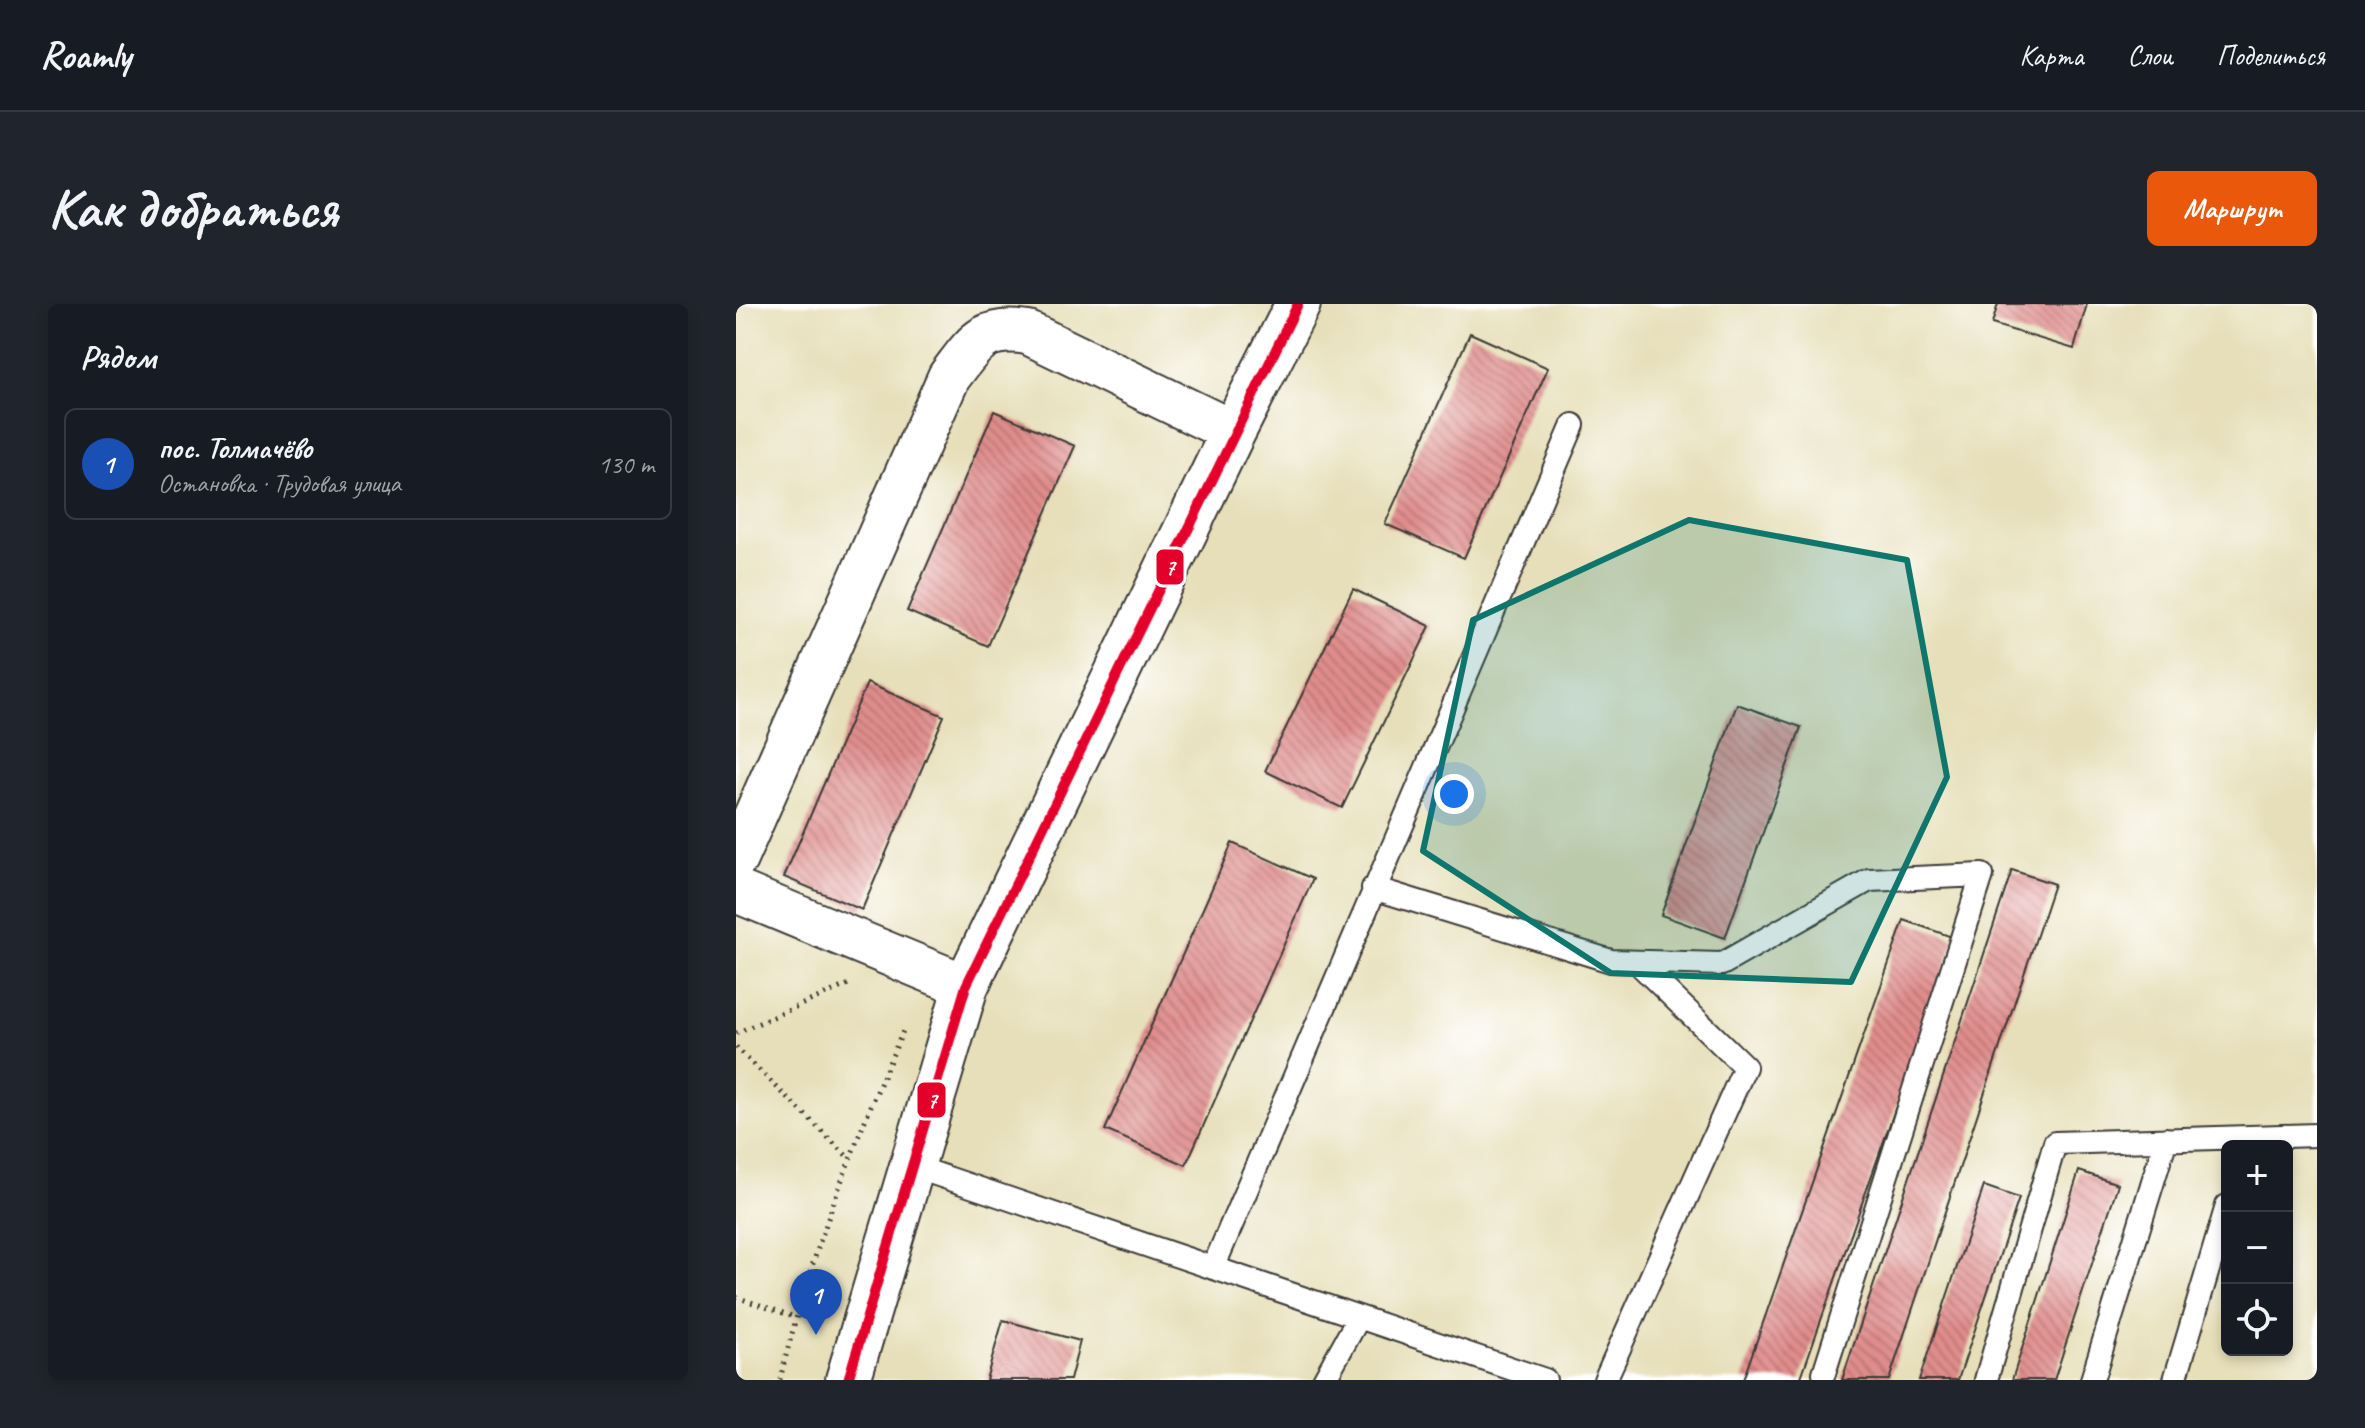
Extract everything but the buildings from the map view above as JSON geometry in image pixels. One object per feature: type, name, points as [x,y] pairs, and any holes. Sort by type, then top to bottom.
[{"type":"street","points":[[848,1380],[912,1166],[934,972],[1233,432],[1298,304]]},
{"type":"street","points":[[736,859],[949,377],[974,344],[1002,329],[1028,333],[1233,432]]},
{"type":"street","points":[[736,891],[934,972]]},
{"type":"lane","points":[[1213,1268],[1573,425]]},
{"type":"lane","points":[[1373,888],[1611,961],[1722,964],[1869,880],[1982,875],[1824,1373]]},
{"type":"lane","points":[[1605,1380],[1745,1067],[1637,962]]},
{"type":"lane","points":[[2266,1140],[2317,1135]]},
{"type":"lane","points":[[1986,1380],[2055,1143],[2166,1139],[2221,1141]]},
{"type":"lane","points":[[2092,1380],[2166,1139]]},
{"type":"lane","points":[[912,1166],[1545,1380]]},
{"type":"lane","points":[[2175,1380],[2225,1212]]},
{"type":"lane","points":[[1324,1380],[1359,1317]]},
{"type":"path","points":[[736,1033],[934,972]]},
{"type":"path","points":[[780,1380],[795,1317],[850,1159],[934,972]]},
{"type":"path","points":[[736,1047],[850,1159]]},
{"type":"path","points":[[736,1297],[795,1317]]},
{"type":"highlighted area","points":[[1689,520],[1907,560],[1947,777],[1851,982],[1611,973],[1423,851],[1473,620]]},
{"type":"transit line","name":"7","points":[[848,1380],[966,986],[1298,304]]},
{"type":"place","name":"пос. Толмачёво","points":[[816,1335]]}]
